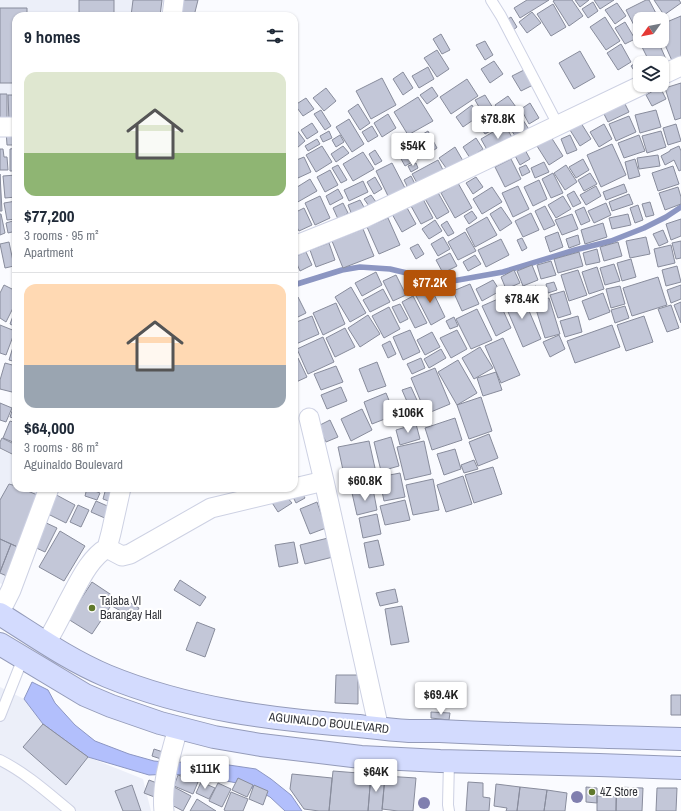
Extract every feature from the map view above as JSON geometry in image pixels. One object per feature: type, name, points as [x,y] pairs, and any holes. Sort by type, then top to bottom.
[{"type":"highway","name":"AGUINALDO BOULEVARD","points":[[0,613],[46,643],[94,670],[168,697],[212,708],[274,718],[409,731],[681,740]]},
{"type":"highway","points":[[0,644],[85,695],[111,706],[178,728],[214,737],[261,745],[361,757],[681,768]]},
{"type":"street","points":[[172,12],[174,0]]},
{"type":"street","points":[[669,72],[681,66]]},
{"type":"street","points":[[298,244],[364,218],[633,89]]},
{"type":"street","points":[[0,127],[12,127]]},
{"type":"street","points":[[309,418],[379,728]]},
{"type":"street","points":[[298,487],[324,481]]},
{"type":"street","points":[[0,613],[11,590],[48,492]]},
{"type":"street","points":[[46,643],[88,567],[103,550],[107,548],[112,533],[120,492]]},
{"type":"street","points":[[107,548],[122,556],[130,554],[211,508],[278,492]]},
{"type":"street","points":[[164,811],[163,802],[166,779],[170,756],[178,728]]},
{"type":"lane","points":[[491,0],[501,16],[558,125]]},
{"type":"lane","points":[[0,716],[23,658]]},
{"type":"lane","points":[[0,760],[38,785],[70,811]]},
{"type":"lane","points":[[449,761],[449,811]]},
{"type":"shaded area","points":[[0,0],[164,0],[162,12],[12,12],[12,122],[0,123]]},
{"type":"shaded area","points":[[0,449],[12,455],[12,492],[45,492],[8,588],[0,583]]},
{"type":"shaded area","points":[[0,687],[24,699],[43,724],[88,757],[143,779],[151,811],[0,811]]},
{"type":"water","points":[[32,682],[48,690],[55,703],[75,725],[95,741],[129,754],[154,761],[175,763],[195,760],[256,769],[291,795],[302,811],[285,811],[270,797],[242,784],[211,778],[173,774],[149,775],[88,757],[43,724],[24,699]]},
{"type":"building","points":[[79,0],[114,0],[114,12],[79,12]]},
{"type":"building","points":[[133,0],[162,0],[160,12],[132,12]]},
{"type":"building","points":[[179,0],[198,0],[195,12],[176,12]]},
{"type":"building","points":[[527,0],[549,0],[520,18],[514,8]]},
{"type":"building","points":[[572,0],[583,16],[569,26],[553,1]]},
{"type":"building","points":[[575,0],[589,0],[580,7]]},
{"type":"building","points":[[594,0],[614,0],[600,9]]},
{"type":"building","points":[[649,0],[655,12],[633,12],[633,23],[626,10]]},
{"type":"building","points":[[654,0],[679,0],[681,3],[668,12],[662,12]]},
{"type":"building","points":[[593,2],[598,11],[588,18],[582,9]]},
{"type":"building","points":[[617,3],[626,16],[615,24],[605,10]]},
{"type":"building","points":[[553,4],[566,27],[551,36],[537,14]]},
{"type":"building","points":[[0,8],[27,8],[27,12],[12,12],[12,83],[0,83]]},
{"type":"building","points":[[532,12],[541,23],[527,33],[519,22]]},
{"type":"building","points":[[681,16],[681,60],[673,63],[666,48],[669,48],[669,21]]},
{"type":"building","points":[[511,17],[517,27],[512,31],[505,21]]},
{"type":"building","points":[[605,17],[620,41],[606,50],[590,27]]},
{"type":"building","points":[[625,22],[633,36],[633,40],[625,44],[615,28]]},
{"type":"building","points":[[441,34],[450,50],[442,54],[433,39]]},
{"type":"building","points":[[485,41],[493,55],[485,60],[476,45]]},
{"type":"building","points":[[621,44],[631,62],[618,70],[607,53]]},
{"type":"building","points":[[642,48],[661,48],[665,56],[646,56]]},
{"type":"building","points":[[437,50],[449,69],[437,77],[424,58]]},
{"type":"building","points":[[580,51],[595,77],[574,89],[559,63]]},
{"type":"building","points":[[494,61],[503,74],[490,83],[481,69]]},
{"type":"building","points":[[428,67],[434,79],[419,88],[412,76]]},
{"type":"building","points":[[524,70],[533,85],[521,91],[512,76]]},
{"type":"building","points":[[403,72],[413,88],[403,95],[393,79]]},
{"type":"building","points":[[382,78],[396,105],[371,119],[356,91]]},
{"type":"building","points":[[467,79],[478,96],[451,114],[440,97]]},
{"type":"building","points":[[681,83],[681,118],[675,120],[666,92],[669,92],[669,87]]},
{"type":"building","points":[[432,87],[438,96],[427,104],[420,95]]},
{"type":"building","points":[[326,88],[336,101],[324,111],[313,98]]},
{"type":"building","points":[[651,92],[662,92],[666,99],[652,106],[646,95]]},
{"type":"building","points":[[0,94],[7,94],[7,122],[0,122]]},
{"type":"building","points":[[8,95],[12,95],[12,122],[9,122]]},
{"type":"building","points":[[485,95],[493,108],[483,114],[475,100]]},
{"type":"building","points":[[508,96],[521,114],[508,124],[495,105]]},
{"type":"building","points":[[418,97],[433,121],[408,135],[394,112]]},
{"type":"building","points":[[306,98],[314,109],[303,116],[298,109],[298,103]]},
{"type":"building","points":[[624,102],[629,112],[608,122],[603,112]]},
{"type":"building","points":[[530,103],[539,118],[529,124],[521,109]]},
{"type":"building","points":[[358,104],[370,123],[360,130],[348,111]]},
{"type":"building","points":[[472,105],[479,116],[463,127],[456,117]]},
{"type":"building","points":[[321,110],[331,126],[325,130],[314,114]]},
{"type":"building","points":[[656,110],[661,127],[640,133],[635,115]]},
{"type":"building","points":[[493,112],[501,125],[485,134],[477,122]]},
{"type":"building","points":[[388,114],[396,128],[382,137],[374,123]]},
{"type":"building","points":[[629,116],[636,132],[616,141],[609,124]]},
{"type":"building","points":[[349,119],[364,144],[352,152],[336,127]]},
{"type":"building","points":[[523,120],[530,131],[517,139],[510,128]]},
{"type":"building","points":[[312,123],[318,132],[307,139],[301,130]]},
{"type":"building","points":[[581,123],[591,139],[580,146],[570,130]]},
{"type":"building","points":[[604,124],[612,139],[599,147],[590,132]]},
{"type":"building","points":[[676,124],[681,141],[668,145],[663,128]]},
{"type":"building","points":[[505,125],[514,141],[490,155],[481,139]]},
{"type":"building","points":[[372,126],[378,136],[368,142],[362,132]]},
{"type":"building","points":[[6,131],[12,131],[12,145],[7,145]]},
{"type":"building","points":[[329,131],[332,138],[323,142],[320,136]]},
{"type":"building","points":[[428,131],[437,148],[428,154],[418,137]]},
{"type":"building","points":[[661,131],[666,147],[647,153],[642,136]]},
{"type":"building","points":[[298,132],[305,141],[298,147]]},
{"type":"building","points":[[340,135],[344,142],[336,147],[332,140]]},
{"type":"building","points":[[570,135],[577,150],[567,154],[561,139]]},
{"type":"building","points":[[639,135],[645,151],[624,158],[618,143]]},
{"type":"building","points":[[414,136],[425,155],[405,166],[395,148]]},
{"type":"building","points":[[551,137],[563,156],[549,165],[537,146]]},
{"type":"building","points":[[476,138],[483,149],[470,158],[463,147]]},
{"type":"building","points":[[317,139],[320,144],[308,151],[305,146]]},
{"type":"building","points":[[612,144],[626,175],[601,187],[587,155]]},
{"type":"building","points":[[322,146],[332,162],[316,172],[306,155]]},
{"type":"building","points":[[343,146],[349,153],[336,162],[331,154]]},
{"type":"building","points":[[523,146],[530,159],[520,165],[513,152]]},
{"type":"building","points":[[679,146],[681,151],[681,170],[679,171],[674,160],[665,165],[661,156]]},
{"type":"building","points":[[455,147],[466,166],[451,175],[439,158]]},
{"type":"building","points":[[0,149],[3,149],[4,157],[7,157],[8,170],[0,170]]},
{"type":"building","points":[[10,149],[12,149],[12,171],[10,171]]},
{"type":"building","points":[[375,150],[382,161],[375,165],[369,154]]},
{"type":"building","points":[[363,152],[374,169],[353,181],[343,164]]},
{"type":"building","points":[[658,155],[660,166],[639,169],[637,158]]},
{"type":"building","points":[[304,157],[311,172],[298,178],[298,159]]},
{"type":"building","points":[[511,159],[521,179],[505,187],[495,167]]},
{"type":"building","points":[[583,159],[589,170],[576,178],[569,167]]},
{"type":"building","points":[[635,159],[640,176],[629,179],[625,162]]},
{"type":"building","points":[[438,160],[446,176],[421,190],[412,174]]},
{"type":"building","points":[[544,162],[549,172],[535,178],[531,168]]},
{"type":"building","points":[[392,163],[405,188],[388,196],[376,171]]},
{"type":"building","points":[[416,163],[418,168],[411,172],[408,166]]},
{"type":"building","points":[[338,165],[347,180],[341,183],[332,168]]},
{"type":"building","points":[[526,165],[530,172],[522,176],[519,168]]},
{"type":"building","points":[[566,165],[577,182],[565,190],[554,173]]},
{"type":"building","points":[[673,166],[679,184],[658,191],[652,173]]},
{"type":"building","points":[[330,170],[338,185],[325,192],[317,177]]},
{"type":"building","points":[[553,173],[563,193],[551,198],[542,179]]},
{"type":"building","points":[[590,173],[597,184],[584,191],[578,180]]},
{"type":"building","points":[[0,174],[2,211],[0,211]]},
{"type":"building","points":[[12,175],[12,197],[5,198],[3,176]]},
{"type":"building","points":[[411,176],[417,188],[410,192],[404,180]]},
{"type":"building","points":[[375,177],[382,189],[374,194],[367,182]]},
{"type":"building","points":[[476,177],[483,187],[473,194],[466,183]]},
{"type":"building","points":[[310,179],[317,191],[298,202],[298,186]]},
{"type":"building","points":[[539,180],[547,199],[533,206],[524,187]]},
{"type":"building","points":[[363,181],[368,192],[349,201],[344,190]]},
{"type":"building","points":[[458,183],[472,208],[455,218],[441,193]]},
{"type":"building","points":[[624,184],[627,192],[606,200],[603,192]]},
{"type":"building","points":[[518,186],[529,209],[513,217],[502,193]]},
{"type":"building","points":[[596,186],[601,196],[586,205],[580,195]]},
{"type":"building","points":[[492,187],[502,202],[482,214],[473,199]]},
{"type":"building","points":[[678,187],[681,197],[681,204],[665,210],[659,193]]},
{"type":"building","points":[[338,189],[343,198],[330,205],[326,196]]},
{"type":"building","points":[[436,189],[449,212],[437,219],[424,197]]},
{"type":"building","points":[[574,191],[581,203],[573,207],[567,195]]},
{"type":"building","points":[[629,194],[633,204],[612,211],[609,202]]},
{"type":"building","points":[[371,195],[376,202],[369,206],[364,199]]},
{"type":"building","points":[[320,196],[330,218],[315,225],[305,203]]},
{"type":"building","points":[[563,196],[571,209],[556,218],[548,205]]},
{"type":"building","points":[[423,199],[433,218],[421,224],[411,206]]},
{"type":"building","points":[[360,200],[365,209],[352,215],[348,205]]},
{"type":"building","points":[[12,202],[12,219],[7,220],[4,203]]},
{"type":"building","points":[[650,202],[654,215],[646,217],[642,204]]},
{"type":"building","points":[[343,203],[348,213],[338,219],[333,208]]},
{"type":"building","points":[[606,203],[611,215],[594,223],[588,211]]},
{"type":"building","points":[[638,205],[643,220],[635,223],[630,208]]},
{"type":"building","points":[[406,206],[416,224],[402,232],[392,214]]},
{"type":"building","points":[[545,206],[555,225],[544,230],[535,211]]},
{"type":"building","points":[[501,207],[512,223],[500,231],[490,214]]},
{"type":"building","points":[[584,207],[590,221],[581,225],[575,211]]},
{"type":"building","points":[[304,208],[312,225],[299,231],[298,229],[298,211]]},
{"type":"building","points":[[472,211],[477,218],[469,224],[464,216]]},
{"type":"building","points":[[531,213],[539,230],[523,237],[515,221]]},
{"type":"building","points":[[0,214],[5,233],[0,235]]},
{"type":"building","points":[[572,214],[578,229],[562,235],[555,220]]},
{"type":"building","points":[[628,214],[631,225],[612,229],[609,218]]},
{"type":"building","points":[[487,217],[497,235],[475,247],[466,229]]},
{"type":"building","points":[[388,218],[400,245],[379,254],[367,227]]},
{"type":"building","points":[[681,219],[681,236],[671,240],[666,224]]},
{"type":"building","points":[[435,220],[442,231],[429,239],[422,229]]},
{"type":"building","points":[[12,221],[12,232],[8,233],[6,223]]},
{"type":"building","points":[[447,221],[454,233],[448,236],[441,225]]},
{"type":"building","points":[[603,223],[607,237],[585,244],[581,230]]},
{"type":"building","points":[[363,229],[374,256],[343,268],[332,241]]},
{"type":"building","points":[[663,230],[668,242],[659,246],[653,234]]},
{"type":"building","points":[[465,232],[476,251],[458,260],[448,242]]},
{"type":"building","points":[[558,232],[563,247],[550,252],[545,237]]},
{"type":"building","points":[[578,235],[580,244],[569,248],[566,239]]},
{"type":"building","points":[[443,237],[450,249],[438,256],[431,244]]},
{"type":"building","points":[[646,237],[650,254],[630,258],[626,241]]},
{"type":"building","points":[[522,238],[527,248],[522,251],[517,240]]},
{"type":"building","points":[[501,239],[509,255],[486,267],[478,250]]},
{"type":"building","points":[[681,241],[681,258],[676,259],[672,243]]},
{"type":"building","points":[[9,242],[12,256],[12,266],[5,268],[0,244]]},
{"type":"building","points":[[618,242],[622,256],[604,261],[600,247]]},
{"type":"building","points":[[329,243],[335,260],[316,267],[310,250]]},
{"type":"building","points":[[418,244],[424,254],[416,259],[410,248]]},
{"type":"building","points":[[671,245],[675,263],[658,267],[654,249]]},
{"type":"building","points":[[597,249],[600,262],[586,265],[583,253]]},
{"type":"building","points":[[306,252],[312,265],[300,271],[298,266],[298,255]]},
{"type":"building","points":[[579,252],[583,266],[558,273],[554,259]]},
{"type":"building","points":[[450,253],[457,266],[443,273],[436,260]]},
{"type":"building","points":[[475,255],[481,264],[468,271],[463,262]]},
{"type":"building","points":[[631,259],[636,277],[622,281],[617,263]]},
{"type":"building","points":[[551,261],[556,275],[541,279],[537,265]]},
{"type":"building","points":[[614,264],[620,281],[605,285],[600,268]]},
{"type":"building","points":[[532,265],[538,280],[523,286],[517,271]]},
{"type":"building","points":[[677,266],[681,282],[666,286],[662,270]]},
{"type":"building","points":[[597,267],[604,289],[589,294],[582,272]]},
{"type":"building","points":[[514,270],[520,283],[506,289],[501,277]]},
{"type":"building","points":[[578,270],[587,295],[569,301],[561,275]]},
{"type":"building","points":[[376,272],[382,285],[362,296],[355,283]]},
{"type":"building","points":[[396,275],[406,295],[393,301],[383,281]]},
{"type":"building","points":[[658,277],[667,305],[632,316],[623,288]]},
{"type":"building","points":[[493,280],[500,291],[482,301],[476,289]]},
{"type":"building","points":[[554,282],[557,290],[548,293],[546,284]]},
{"type":"building","points":[[429,284],[445,317],[431,325],[414,292]]},
{"type":"building","points":[[470,284],[479,304],[462,311],[453,291]]},
{"type":"building","points":[[4,285],[12,289],[12,310],[6,322],[0,318],[0,293]]},
{"type":"building","points":[[681,285],[681,299],[671,303],[667,290]]},
{"type":"building","points":[[536,286],[540,298],[531,301],[527,289]]},
{"type":"building","points":[[620,286],[625,304],[611,308],[606,289]]},
{"type":"building","points":[[351,287],[366,313],[350,322],[335,297]]},
{"type":"building","points":[[383,289],[390,302],[370,312],[363,300]]},
{"type":"building","points":[[564,291],[571,314],[558,318],[550,295]]},
{"type":"building","points":[[521,292],[541,339],[523,347],[503,300]]},
{"type":"building","points":[[603,293],[610,312],[589,320],[582,301]]},
{"type":"building","points":[[413,296],[427,323],[415,328],[402,302]]},
{"type":"building","points":[[298,297],[306,313],[298,317]]},
{"type":"building","points":[[549,298],[560,334],[545,338],[534,303]]},
{"type":"building","points":[[498,299],[511,328],[496,336],[482,306]]},
{"type":"building","points":[[681,302],[681,323],[674,305]]},
{"type":"building","points":[[336,303],[345,324],[323,335],[313,313]]},
{"type":"building","points":[[400,304],[408,319],[400,323],[392,307]]},
{"type":"building","points":[[671,305],[679,328],[667,332],[658,309]]},
{"type":"building","points":[[625,306],[629,318],[615,323],[611,310]]},
{"type":"building","points":[[389,307],[400,329],[384,338],[372,316]]},
{"type":"building","points":[[477,309],[492,340],[471,349],[456,319]]},
{"type":"building","points":[[368,315],[380,334],[360,347],[348,328]]},
{"type":"building","points":[[312,316],[319,334],[298,343],[298,321]]},
{"type":"building","points":[[578,316],[582,332],[565,337],[560,321]]},
{"type":"building","points":[[644,316],[653,342],[626,351],[617,325]]},
{"type":"building","points":[[454,317],[458,326],[450,329],[446,321]]},
{"type":"building","points":[[0,325],[12,330],[12,339],[6,355],[0,353]]},
{"type":"building","points":[[612,325],[620,347],[575,363],[567,341]]},
{"type":"building","points":[[345,328],[355,347],[335,357],[326,338]]},
{"type":"building","points":[[410,330],[420,352],[403,360],[393,337]]},
{"type":"building","points":[[457,330],[467,349],[451,358],[440,338]]},
{"type":"building","points":[[432,332],[440,347],[425,355],[417,340]]},
{"type":"building","points":[[559,335],[565,349],[550,357],[543,342]]},
{"type":"building","points":[[323,337],[334,362],[308,374],[298,349]]},
{"type":"building","points":[[503,338],[520,375],[501,383],[485,346]]},
{"type":"building","points":[[390,341],[396,354],[388,358],[382,345]]},
{"type":"building","points":[[480,347],[493,368],[474,379],[462,358]]},
{"type":"building","points":[[441,349],[446,358],[429,368],[424,359]]},
{"type":"building","points":[[12,350],[12,361],[9,360]]},
{"type":"building","points":[[298,358],[307,377],[298,381]]},
{"type":"building","points":[[421,358],[425,368],[412,374],[407,364]]},
{"type":"building","points":[[458,360],[477,393],[457,405],[438,372]]},
{"type":"building","points":[[377,362],[386,386],[368,392],[359,369]]},
{"type":"building","points":[[5,363],[12,365],[12,392],[0,389],[0,380]]},
{"type":"building","points":[[336,366],[343,382],[321,390],[314,374]]},
{"type":"building","points":[[435,368],[450,404],[426,414],[411,378]]},
{"type":"building","points":[[496,372],[502,390],[483,396],[477,378]]},
{"type":"building","points":[[341,387],[347,401],[327,409],[321,395]]},
{"type":"building","points":[[411,387],[421,409],[412,413],[402,390]]},
{"type":"building","points":[[386,393],[395,415],[372,424],[364,402]]},
{"type":"building","points":[[481,397],[492,431],[469,439],[457,405]]},
{"type":"building","points":[[0,403],[12,408],[6,422],[0,420]]},
{"type":"building","points":[[362,409],[372,430],[351,441],[341,419]]},
{"type":"building","points":[[455,418],[462,440],[432,450],[425,428]]},
{"type":"building","points":[[330,420],[338,437],[326,442],[318,426]]},
{"type":"building","points":[[10,421],[12,422],[12,442],[3,438]]},
{"type":"building","points":[[416,424],[420,439],[400,445],[396,430]]},
{"type":"building","points":[[489,434],[498,458],[478,466],[469,442]]},
{"type":"building","points":[[391,437],[399,466],[381,471],[374,442]]},
{"type":"building","points":[[2,438],[12,443],[12,454],[0,448]]},
{"type":"building","points":[[369,441],[377,477],[346,484],[338,447]]},
{"type":"building","points":[[424,441],[431,474],[405,480],[397,447]]},
{"type":"building","points":[[455,449],[461,469],[444,475],[437,454]]},
{"type":"building","points":[[474,460],[478,469],[464,473],[461,465]]},
{"type":"building","points":[[493,467],[502,494],[474,503],[465,475]]},
{"type":"building","points":[[400,473],[405,497],[384,501],[379,477]]},
{"type":"building","points":[[463,476],[472,504],[446,512],[437,485]]},
{"type":"building","points":[[433,479],[439,510],[413,515],[406,485]]},
{"type":"building","points":[[9,484],[12,485],[12,492],[30,492],[40,496],[20,548],[0,539],[0,500]]},
{"type":"building","points":[[300,489],[305,498],[296,503],[291,493],[298,492]]},
{"type":"building","points":[[373,489],[377,510],[357,515],[352,493]]},
{"type":"building","points":[[51,492],[75,505],[66,523],[42,511]]},
{"type":"building","points":[[86,492],[100,493],[97,500],[85,496]]},
{"type":"building","points":[[105,492],[114,492],[114,503],[103,499]]},
{"type":"building","points":[[286,496],[292,503],[278,512],[269,498]]},
{"type":"building","points":[[405,500],[410,520],[385,525],[380,506]]},
{"type":"building","points":[[96,501],[112,508],[107,519],[91,512]]},
{"type":"building","points":[[317,502],[326,528],[310,534],[300,509]]},
{"type":"building","points":[[78,505],[89,510],[81,527],[70,522]]},
{"type":"building","points":[[377,514],[381,534],[363,538],[359,518]]},
{"type":"building","points":[[42,521],[57,528],[45,552],[30,545]]},
{"type":"building","points":[[60,531],[85,546],[64,581],[39,567]]},
{"type":"building","points":[[336,536],[341,555],[305,564],[300,545]]},
{"type":"building","points":[[0,539],[11,544],[0,572]]},
{"type":"building","points":[[378,540],[384,565],[369,568],[364,543]]},
{"type":"building","points":[[294,542],[298,563],[279,567],[275,545]]},
{"type":"building","points":[[11,544],[20,548],[9,577],[0,572]]},
{"type":"building","points":[[180,580],[206,597],[200,606],[174,590]]},
{"type":"building","name":"Talaba VI Barangay Hall","points":[[92,582],[116,598],[92,634],[68,619]]},
{"type":"building","points":[[395,589],[398,602],[380,606],[376,593]]},
{"type":"building","points":[[118,596],[139,608],[133,618],[112,606]]},
{"type":"building","points":[[402,606],[409,642],[391,645],[385,609]]},
{"type":"building","points":[[197,622],[215,629],[205,657],[186,650]]},
{"type":"building","points":[[336,675],[358,675],[358,704],[335,703]]},
{"type":"building","points":[[671,695],[681,695],[681,715],[671,715]]},
{"type":"building","points":[[431,712],[450,713],[449,720],[431,718]]},
{"type":"building","points":[[43,724],[88,757],[66,785],[23,747]]},
{"type":"building","points":[[154,749],[166,753],[164,760],[152,756]]},
{"type":"building","points":[[333,771],[371,774],[368,811],[329,811]]},
{"type":"building","points":[[292,774],[332,778],[329,811],[304,809],[290,789]]},
{"type":"building","points":[[371,774],[385,776],[382,811],[368,811]]},
{"type":"building","points":[[178,775],[198,782],[193,794],[174,786]]},
{"type":"building","points":[[385,776],[416,778],[413,811],[382,809]]},
{"type":"building","points":[[238,778],[253,785],[247,797],[232,790]]},
{"type":"building","points":[[149,780],[162,785],[157,798],[144,793]]},
{"type":"building","points":[[201,782],[215,788],[209,799],[196,793]]},
{"type":"building","points":[[468,782],[483,783],[483,797],[490,798],[489,811],[466,811]]},
{"type":"building","points":[[218,783],[231,789],[222,807],[209,801]]},
{"type":"building","points":[[496,784],[520,787],[517,811],[506,811],[507,808],[494,806]]},
{"type":"building","points":[[132,785],[141,811],[123,811],[115,791]]},
{"type":"building","points":[[254,785],[268,791],[263,805],[249,799]]},
{"type":"building","points":[[174,787],[191,796],[183,811],[166,802]]},
{"type":"building","points":[[520,787],[547,790],[544,811],[517,811]]},
{"type":"building","name":"4Z Store","points":[[586,787],[597,788],[597,803],[586,802]]},
{"type":"building","points":[[617,787],[643,788],[642,811],[616,811]]},
{"type":"building","points":[[657,788],[677,788],[676,811],[656,811]]},
{"type":"building","points":[[547,790],[567,793],[565,811],[544,811]]},
{"type":"building","points":[[231,792],[248,799],[243,811],[224,810]]},
{"type":"building","points":[[597,796],[616,796],[616,811],[597,811]]},
{"type":"building","points":[[197,799],[216,811],[190,811]]},
{"type":"waterway","points":[[298,284],[342,270],[360,267],[390,269],[411,274],[428,281],[447,282],[503,272],[575,250],[611,241],[644,228],[666,217],[681,207]]},
{"type":"place","name":"Talaba VI Barangay Hall","points":[[92,608]]},
{"type":"place","name":"4Z Store","points":[[592,792]]}]
